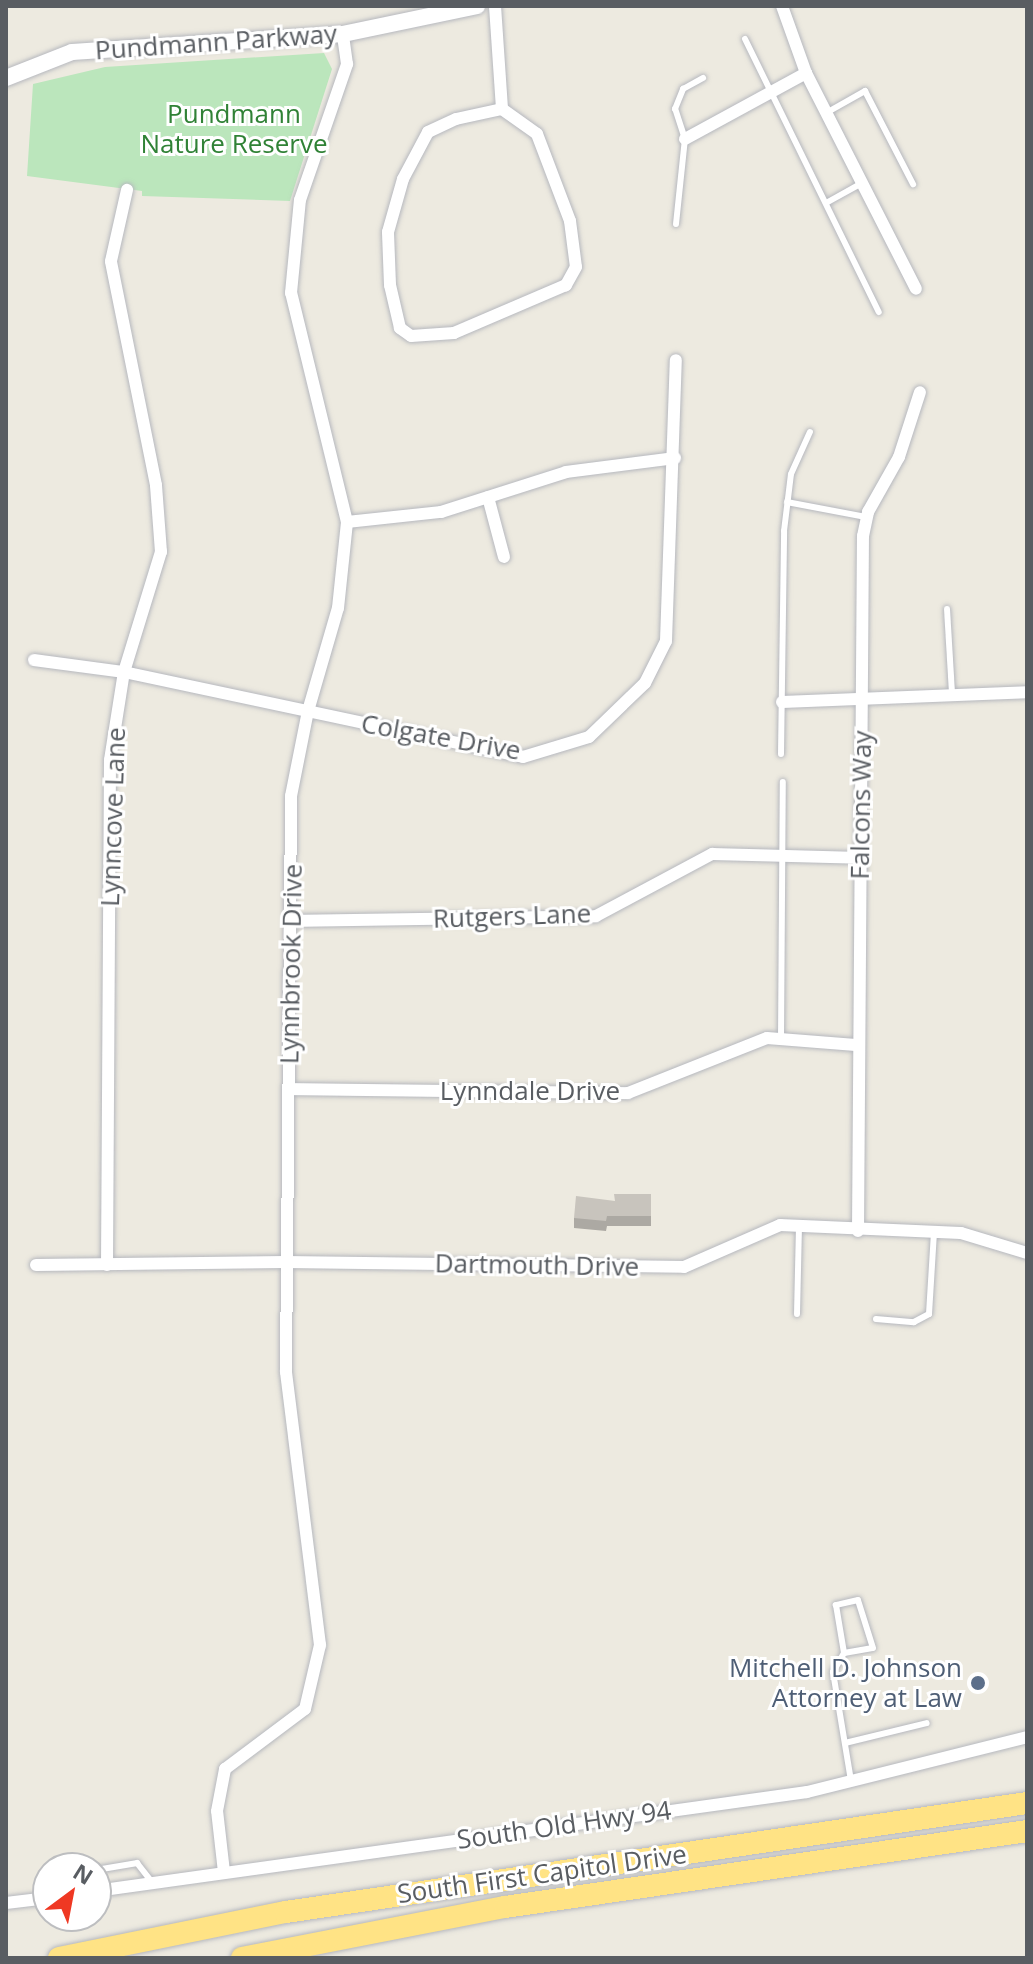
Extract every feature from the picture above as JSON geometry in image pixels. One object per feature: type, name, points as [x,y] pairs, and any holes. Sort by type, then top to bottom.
[{"type":"highway","name":"South First Capitol Drive","points":[[59,1958],[286,1912],[1027,1803]]},
{"type":"highway","name":"South First Capitol Drive","points":[[242,1958],[491,1909],[1027,1831]]},
{"type":"street","name":"Pundmann Parkway","points":[[6,78],[72,52],[343,34],[477,6]]},
{"type":"street","points":[[495,6],[502,109]]},
{"type":"street","points":[[782,6],[806,73],[916,289]]},
{"type":"street","name":"Lynnbrook Drive","points":[[224,1872],[217,1811],[225,1769],[305,1709],[320,1645],[286,1372],[285,1262],[293,921],[291,796],[308,711],[338,608],[347,522],[291,293],[300,200],[347,64],[343,34]]},
{"type":"street","points":[[685,139],[806,73]]},
{"type":"street","points":[[502,109],[537,134],[570,221],[576,267],[566,285],[468,327],[433,337],[411,336],[400,328],[390,285],[388,232],[403,179],[428,132],[456,119],[502,109]]},
{"type":"street","name":"Lynncove Lane","points":[[107,1265],[110,760],[124,672],[161,552],[156,485],[111,261],[127,190]]},
{"type":"street","name":"Colgate Drive","points":[[34,660],[124,672],[523,757],[589,737],[645,683],[666,641],[675,458],[676,360]]},
{"type":"street","name":"Falcons Way","points":[[858,1231],[856,1045],[866,517],[899,457],[920,392]]},
{"type":"street","points":[[347,522],[441,512],[566,472],[675,458]]},
{"type":"street","points":[[488,497],[504,557]]},
{"type":"street","points":[[782,702],[862,703],[1027,692]]},
{"type":"street","name":"Rutgers Lane","points":[[293,921],[596,916],[712,854],[860,858]]},
{"type":"street","name":"Lynndale Drive","points":[[289,1089],[628,1093],[767,1038],[856,1045]]},
{"type":"street","name":"Dartmouth Drive","points":[[36,1265],[285,1262],[684,1267],[780,1225],[858,1231],[961,1233],[1027,1253]]},
{"type":"street","name":"South Old Hwy 94","points":[[112,1888],[851,1781],[1027,1737]]},
{"type":"street","points":[[6,1903],[32,1900]]},
{"type":"lane","points":[[745,39],[879,312]]},
{"type":"lane","points":[[676,224],[685,139],[675,109],[678,98],[703,78]]},
{"type":"lane","points":[[826,113],[865,91],[913,184]]},
{"type":"lane","points":[[826,203],[862,183]]},
{"type":"lane","points":[[781,754],[787,502],[795,459],[810,432]]},
{"type":"lane","points":[[787,502],[866,517]]},
{"type":"lane","points":[[947,609],[952,698]]},
{"type":"lane","points":[[781,1039],[783,782]]},
{"type":"lane","points":[[797,1314],[799,1226]]},
{"type":"lane","points":[[876,1319],[914,1322],[929,1314],[934,1233]]},
{"type":"lane","points":[[844,1653],[873,1648],[858,1600],[836,1605],[844,1653],[833,1672],[851,1781]]},
{"type":"lane","points":[[845,1743],[927,1723]]},
{"type":"lane","points":[[112,1867],[137,1863],[152,1882]]},
{"type":"green space","name":"Pundmann Nature Reserve","points":[[324,53],[332,69],[290,201],[142,196],[142,191],[27,176],[33,84],[105,67]]},
{"type":"building","points":[[614,1194],[651,1194],[651,1216],[607,1216],[606,1221],[574,1218],[576,1196],[615,1201]]},
{"type":"place","name":"Mitchell D. Johnson Attorney at Law","points":[[978,1683]]}]
